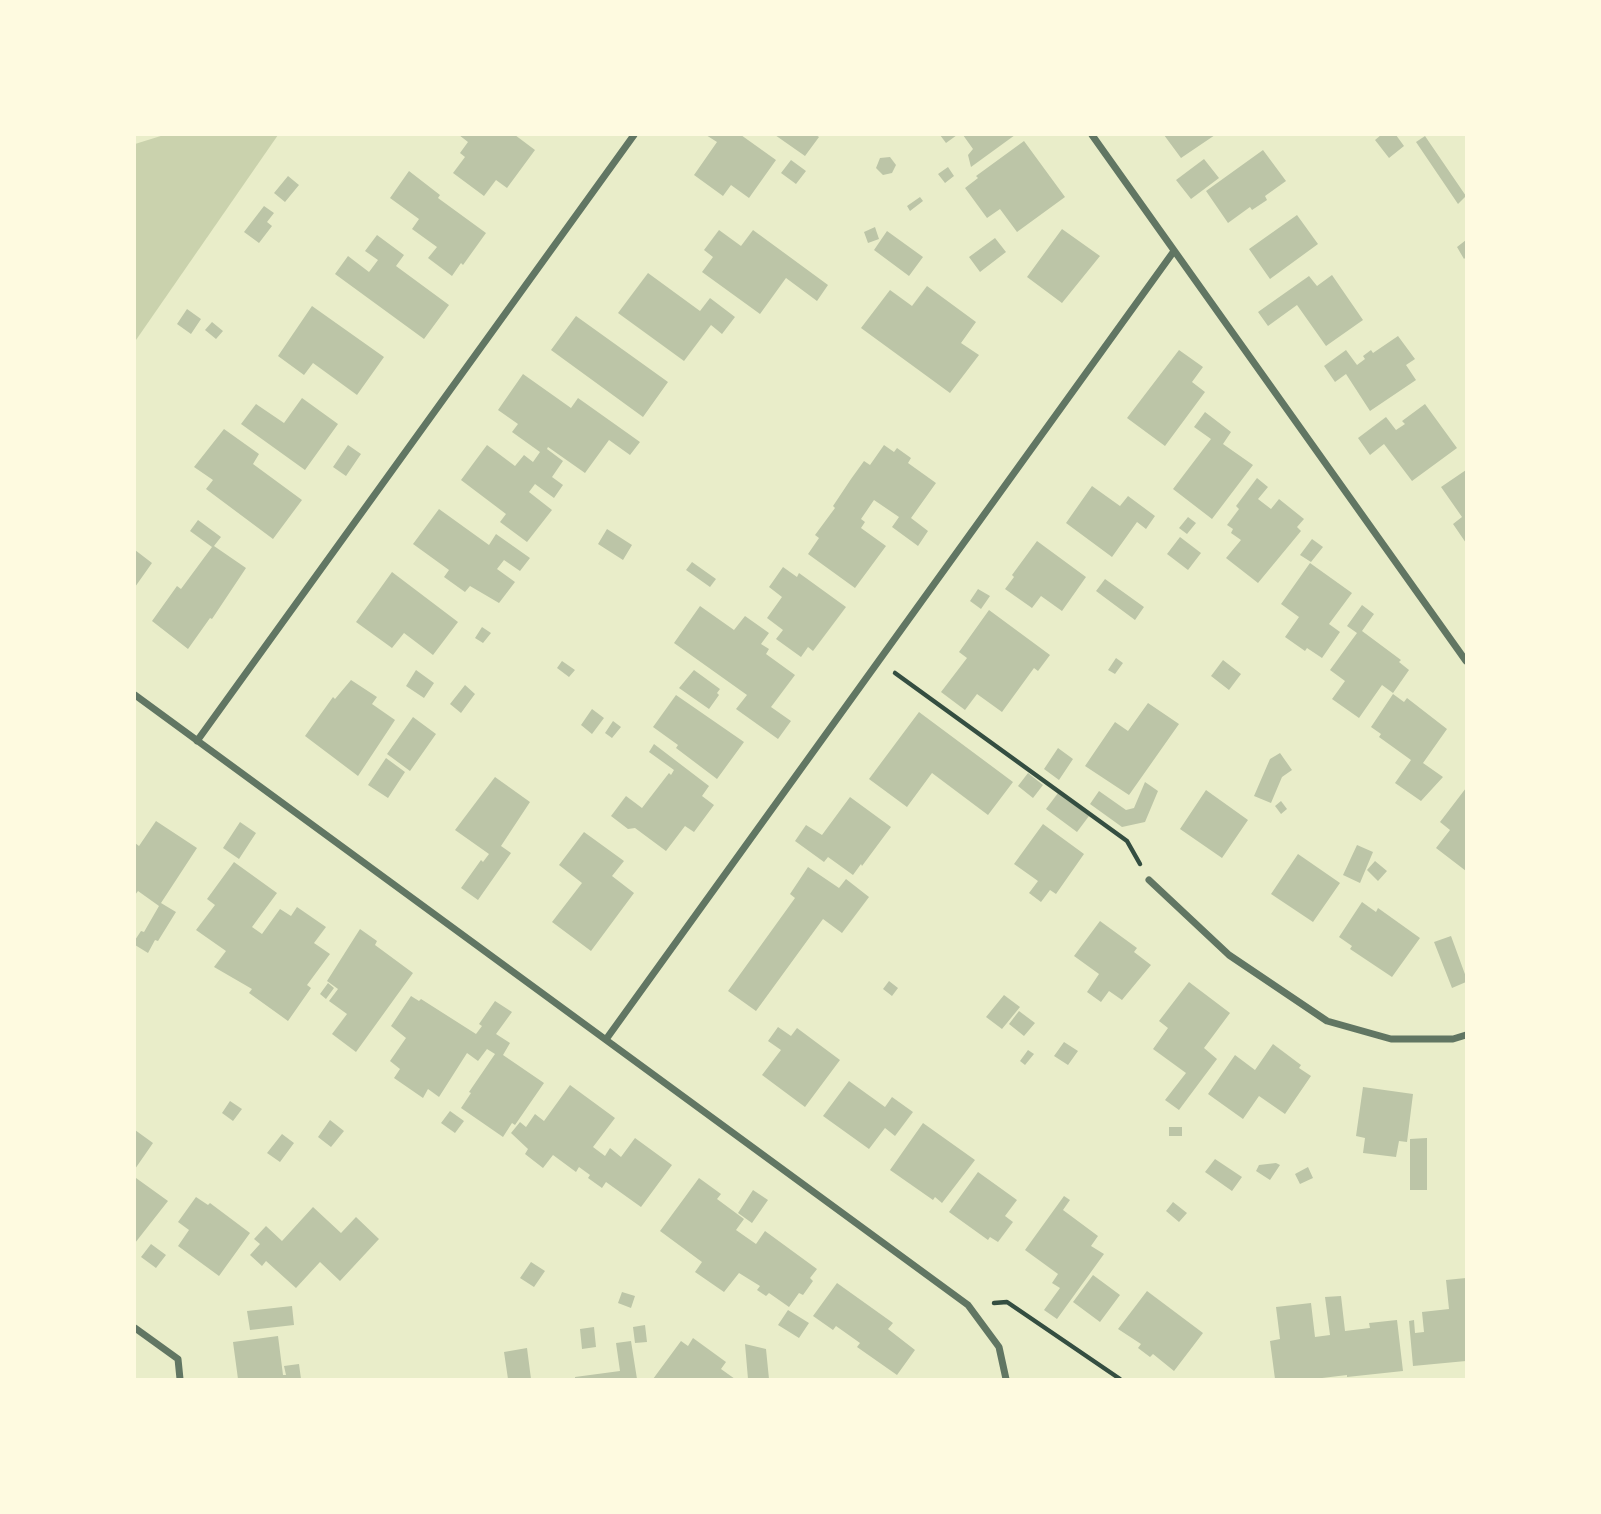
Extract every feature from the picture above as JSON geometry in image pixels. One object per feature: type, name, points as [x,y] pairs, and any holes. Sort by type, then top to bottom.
[{"type":"street","points":[[197,741],[634,135]]},
{"type":"street","points":[[1092,135],[1466,661]]},
{"type":"street","points":[[607,1038],[1174,251]]},
{"type":"street","points":[[135,695],[607,1038],[968,1305],[999,1347],[1006,1379]]},
{"type":"street","points":[[1149,880],[1229,955],[1327,1021],[1391,1040],[1453,1039],[1466,1035]]},
{"type":"street","points":[[135,1328],[178,1359],[180,1379]]},
{"type":"path","points":[[878,662],[1127,841],[1149,880]]},
{"type":"path","points":[[968,1305],[1007,1302],[1119,1379]]},
{"type":"green space","points":[[164,135],[278,135],[136,340],[135,144]]},
{"type":"building","points":[[459,135],[515,135],[535,150],[507,188],[496,180],[484,196],[453,173],[465,157],[460,153],[468,142]]},
{"type":"building","points":[[706,135],[741,135],[776,160],[749,198],[731,185],[723,196],[694,175],[717,142]]},
{"type":"building","points":[[775,135],[816,135],[819,137],[805,156]]},
{"type":"building","points":[[940,135],[957,135],[946,143]]},
{"type":"building","points":[[963,135],[1015,135],[971,167],[968,155],[973,149]]},
{"type":"building","points":[[1164,135],[1215,135],[1181,158]]},
{"type":"building","points":[[1381,135],[1396,135],[1404,146],[1389,158],[1375,140]]},
{"type":"building","points":[[1425,136],[1466,196],[1458,204],[1416,142]]},
{"type":"building","points":[[1024,141],[1065,197],[1017,232],[1000,209],[987,218],[965,188],[978,178],[976,176]]},
{"type":"building","points":[[1263,150],[1286,181],[1265,196],[1267,200],[1252,210],[1250,207],[1228,223],[1206,191]]},
{"type":"building","points":[[890,157],[896,165],[892,173],[883,175],[876,168],[880,158]]},
{"type":"building","points":[[1204,159],[1219,178],[1191,199],[1176,180]]},
{"type":"building","points":[[791,160],[806,171],[796,184],[781,173]]},
{"type":"building","points":[[948,167],[954,176],[945,183],[938,174]]},
{"type":"building","points":[[409,171],[440,195],[438,198],[486,233],[452,276],[428,258],[437,247],[412,229],[419,219],[390,198]]},
{"type":"building","points":[[288,176],[299,185],[285,202],[274,193]]},
{"type":"building","points":[[920,197],[923,201],[910,211],[907,206]]},
{"type":"building","points":[[264,206],[274,213],[267,222],[272,226],[259,243],[244,232]]},
{"type":"building","points":[[1297,215],[1318,244],[1270,279],[1249,249]]},
{"type":"building","points":[[875,227],[879,239],[868,243],[864,232]]},
{"type":"building","points":[[1062,229],[1100,256],[1062,303],[1027,277]]},
{"type":"building","points":[[719,230],[741,246],[753,230],[828,285],[817,301],[786,278],[760,314],[702,272],[713,257],[704,250]]},
{"type":"building","points":[[887,231],[923,257],[909,276],[874,250]]},
{"type":"building","points":[[377,235],[404,255],[396,266],[449,305],[424,339],[335,274],[348,256],[369,272],[378,260],[365,251]]},
{"type":"building","points":[[995,238],[1006,252],[980,272],[969,257]]},
{"type":"building","points":[[1466,240],[1466,257],[1464,259],[1457,247]]},
{"type":"building","points":[[648,273],[700,311],[710,298],[735,317],[722,334],[711,325],[684,361],[618,313]]},
{"type":"building","points":[[1332,275],[1363,320],[1326,346],[1297,305],[1268,326],[1258,312],[1309,276],[1317,286]]},
{"type":"building","points":[[927,286],[976,322],[961,343],[979,355],[950,393],[861,328],[890,290],[912,306]]},
{"type":"building","points":[[312,306],[384,357],[357,395],[313,363],[304,375],[278,356]]},
{"type":"building","points":[[187,309],[201,319],[191,334],[177,324]]},
{"type":"building","points":[[576,316],[668,382],[643,417],[551,350]]},
{"type":"building","points":[[212,322],[223,331],[216,339],[205,330]]},
{"type":"building","points":[[1398,336],[1415,359],[1406,365],[1416,380],[1370,411],[1346,374],[1335,382],[1324,366],[1346,350],[1357,365],[1371,350],[1373,353]]},
{"type":"building","points":[[1179,350],[1203,367],[1192,382],[1205,392],[1165,446],[1127,418]]},
{"type":"building","points":[[523,374],[571,408],[578,398],[640,442],[630,455],[609,440],[585,473],[548,447],[547,449],[563,461],[552,477],[563,485],[554,498],[535,484],[529,492],[552,510],[527,542],[500,522],[506,514],[461,480],[487,445],[515,466],[524,455],[533,462],[540,452],[512,432],[518,424],[498,410]]},
{"type":"building","points":[[302,398],[338,424],[305,470],[241,424],[256,404],[284,423]]},
{"type":"building","points":[[1425,404],[1457,448],[1412,481],[1384,444],[1370,455],[1358,438],[1386,417],[1396,430],[1405,424],[1402,421]]},
{"type":"building","points":[[1205,412],[1231,432],[1223,444],[1253,465],[1212,519],[1173,489],[1211,439],[1194,427]]},
{"type":"building","points":[[224,429],[259,454],[253,464],[302,500],[273,539],[206,489],[213,480],[194,467]]},
{"type":"building","points":[[348,445],[361,454],[346,476],[333,467]]},
{"type":"building","points":[[884,445],[894,452],[897,448],[911,458],[908,463],[936,483],[911,518],[928,531],[918,546],[892,527],[899,517],[874,500],[861,519],[865,522],[861,528],[886,546],[855,588],[808,554],[819,538],[815,535],[835,508],[833,506],[851,479],[864,461],[870,465]]},
{"type":"building","points":[[1466,470],[1466,543],[1453,524],[1462,517],[1441,487]]},
{"type":"building","points":[[1257,478],[1268,487],[1258,499],[1271,509],[1279,499],[1304,519],[1297,527],[1301,531],[1258,583],[1226,558],[1241,540],[1231,533],[1233,529],[1227,525],[1239,509],[1236,506]]},
{"type":"building","points":[[1092,486],[1120,506],[1128,496],[1155,516],[1146,529],[1137,522],[1112,557],[1066,523]]},
{"type":"building","points":[[439,509],[489,545],[496,534],[530,558],[520,571],[504,560],[497,569],[515,582],[499,603],[470,586],[465,592],[444,577],[449,570],[413,544]]},
{"type":"building","points":[[1188,517],[1196,523],[1187,534],[1179,528]]},
{"type":"building","points":[[198,520],[221,537],[214,546],[246,568],[188,649],[152,621],[177,586],[181,589],[212,547],[190,531]]},
{"type":"building","points":[[607,529],[632,545],[623,560],[598,544]]},
{"type":"building","points":[[1180,537],[1201,553],[1188,570],[1167,554]]},
{"type":"building","points":[[1312,539],[1323,547],[1311,562],[1300,555]]},
{"type":"building","points":[[1037,541],[1086,577],[1062,611],[1041,596],[1032,608],[1005,589]]},
{"type":"building","points":[[135,550],[152,563],[135,587]]},
{"type":"building","points":[[692,562],[716,579],[710,587],[686,570]]},
{"type":"building","points":[[1310,563],[1352,593],[1329,624],[1340,632],[1322,658],[1307,648],[1305,651],[1285,637],[1299,617],[1281,604]]},
{"type":"building","points":[[783,567],[797,577],[799,573],[846,607],[813,651],[808,647],[801,657],[776,639],[783,630],[767,618],[782,597],[769,587]]},
{"type":"building","points":[[392,572],[458,622],[433,655],[404,633],[392,648],[356,622]]},
{"type":"building","points":[[1105,579],[1144,607],[1135,620],[1096,591]]},
{"type":"building","points":[[978,589],[990,596],[981,609],[970,601]]},
{"type":"building","points":[[1362,605],[1374,614],[1362,631],[1401,660],[1399,662],[1409,670],[1393,693],[1382,685],[1359,718],[1332,699],[1345,681],[1330,670],[1357,633],[1347,626]]},
{"type":"building","points":[[700,606],[734,630],[745,616],[769,633],[761,644],[769,649],[766,654],[795,675],[771,707],[791,721],[778,739],[736,709],[747,695],[674,643]]},
{"type":"building","points":[[989,610],[1050,655],[1038,671],[1034,668],[1002,712],[977,694],[965,710],[941,692],[967,658],[959,652]]},
{"type":"building","points":[[482,627],[491,633],[483,643],[475,638]]},
{"type":"building","points":[[1116,658],[1123,663],[1115,674],[1108,670]]},
{"type":"building","points":[[1223,660],[1241,674],[1229,690],[1211,676]]},
{"type":"building","points":[[562,661],[575,670],[569,677],[557,668]]},
{"type":"building","points":[[416,670],[434,683],[424,698],[406,686]]},
{"type":"building","points":[[694,670],[720,689],[709,709],[679,688]]},
{"type":"building","points":[[351,680],[377,697],[372,704],[395,720],[358,776],[305,736],[333,697],[335,699]]},
{"type":"building","points":[[465,685],[475,694],[461,713],[450,704]]},
{"type":"building","points":[[1393,694],[1404,702],[1407,698],[1447,729],[1423,763],[1443,777],[1421,801],[1395,783],[1411,760],[1379,737],[1381,734],[1371,727]]},
{"type":"building","points":[[676,695],[744,742],[717,779],[653,727]]},
{"type":"building","points":[[1148,703],[1179,724],[1129,795],[1085,766],[1115,722],[1128,731]]},
{"type":"building","points":[[592,709],[604,718],[592,734],[581,725]]},
{"type":"building","points":[[919,712],[1013,782],[988,815],[932,773],[907,807],[869,779]]},
{"type":"building","points":[[413,717],[436,734],[410,771],[387,754]]},
{"type":"building","points":[[613,721],[621,727],[612,738],[605,733]]},
{"type":"building","points":[[654,744],[709,786],[702,796],[714,805],[694,832],[685,826],[666,851],[635,828],[628,829],[611,816],[626,796],[642,808],[674,770],[649,752]]},
{"type":"building","points":[[1058,748],[1073,759],[1059,780],[1044,769]]},
{"type":"building","points":[[1280,753],[1292,770],[1282,777],[1271,803],[1254,796],[1270,759]]},
{"type":"building","points":[[386,758],[405,772],[388,798],[368,785]]},
{"type":"building","points":[[1028,773],[1043,785],[1033,798],[1018,786]]},
{"type":"building","points":[[495,777],[530,802],[501,846],[511,853],[478,900],[461,888],[481,860],[483,862],[489,854],[455,830]]},
{"type":"building","points":[[1145,782],[1158,791],[1145,822],[1122,827],[1090,804],[1099,791],[1126,810],[1134,808]]},
{"type":"building","points":[[1466,788],[1466,871],[1436,848],[1450,830],[1440,822]]},
{"type":"building","points":[[1206,790],[1248,820],[1222,858],[1180,829]]},
{"type":"building","points":[[1058,793],[1089,816],[1077,832],[1046,809]]},
{"type":"building","points":[[850,797],[891,827],[853,875],[828,857],[824,862],[795,841],[806,825],[822,835]]},
{"type":"building","points":[[1281,801],[1287,809],[1281,814],[1275,806]]},
{"type":"building","points":[[156,821],[197,848],[161,903],[176,912],[148,953],[135,945],[135,940],[141,931],[144,932],[159,906],[138,891],[135,895],[135,843],[139,846]]},
{"type":"building","points":[[240,822],[256,833],[239,859],[223,848]]},
{"type":"building","points":[[1043,824],[1084,854],[1056,894],[1050,890],[1041,902],[1029,893],[1038,881],[1014,864]]},
{"type":"building","points":[[584,832],[624,861],[612,876],[634,893],[591,951],[552,922],[582,883],[559,865]]},
{"type":"building","points":[[1357,845],[1373,852],[1360,883],[1343,875]]},
{"type":"building","points":[[1298,854],[1340,883],[1313,922],[1271,894]]},
{"type":"building","points":[[1375,861],[1387,871],[1378,881],[1367,870]]},
{"type":"building","points":[[234,862],[277,893],[252,927],[262,934],[280,909],[291,916],[297,907],[326,927],[314,943],[330,954],[307,985],[311,988],[288,1021],[249,993],[252,989],[214,967],[226,951],[196,930],[215,905],[207,899]]},
{"type":"building","points":[[808,867],[839,888],[846,879],[869,897],[842,933],[823,919],[756,1011],[728,991],[795,898],[790,894]]},
{"type":"building","points":[[1362,902],[1376,912],[1378,908],[1420,938],[1392,977],[1350,949],[1352,946],[1339,937]]},
{"type":"building","points":[[1100,921],[1137,948],[1134,952],[1151,965],[1122,1000],[1109,991],[1101,1002],[1087,992],[1099,974],[1074,956]]},
{"type":"building","points":[[360,929],[377,941],[375,945],[413,973],[356,1052],[332,1034],[347,1014],[329,1001],[338,989],[327,981]]},
{"type":"building","points":[[1451,936],[1466,977],[1466,982],[1452,988],[1434,942]]},
{"type":"building","points":[[889,981],[898,988],[892,996],[883,989]]},
{"type":"building","points":[[1189,982],[1230,1013],[1204,1048],[1217,1059],[1179,1110],[1165,1100],[1186,1073],[1153,1049],[1168,1028],[1159,1021]]},
{"type":"building","points":[[328,983],[334,988],[326,999],[320,994]]},
{"type":"building","points":[[1004,995],[1020,1007],[1002,1029],[986,1017]]},
{"type":"building","points":[[411,996],[419,1001],[421,999],[476,1034],[482,1026],[479,1024],[495,1001],[512,1012],[496,1034],[510,1043],[503,1055],[544,1083],[515,1125],[512,1123],[503,1137],[461,1108],[495,1054],[487,1049],[478,1061],[467,1053],[439,1097],[428,1089],[423,1098],[394,1078],[400,1069],[390,1061],[406,1038],[391,1026]]},
{"type":"building","points":[[1019,1011],[1035,1023],[1024,1036],[1009,1024]]},
{"type":"building","points":[[778,1027],[791,1036],[797,1028],[840,1060],[805,1107],[762,1075],[781,1050],[768,1041]]},
{"type":"building","points":[[1064,1042],[1078,1051],[1068,1065],[1054,1056]]},
{"type":"building","points":[[1273,1044],[1311,1076],[1285,1114],[1259,1096],[1243,1119],[1208,1094],[1235,1055],[1255,1070]]},
{"type":"building","points":[[1028,1050],[1034,1054],[1025,1065],[1020,1061]]},
{"type":"building","points":[[849,1081],[885,1107],[892,1097],[913,1112],[895,1136],[885,1128],[869,1149],[823,1116]]},
{"type":"building","points":[[570,1085],[615,1118],[593,1147],[605,1156],[610,1148],[621,1157],[635,1138],[672,1165],[641,1207],[606,1182],[602,1188],[579,1167],[576,1172],[553,1155],[543,1168],[525,1154],[528,1149],[511,1133],[520,1122],[526,1127],[535,1114],[544,1121]]},
{"type":"building","points":[[1363,1087],[1413,1094],[1407,1142],[1399,1141],[1396,1157],[1363,1153],[1365,1138],[1356,1136]]},
{"type":"building","points":[[230,1101],[242,1109],[233,1121],[222,1113]]},
{"type":"building","points":[[450,1111],[464,1121],[455,1133],[441,1123]]},
{"type":"building","points":[[330,1120],[344,1131],[331,1147],[318,1137]]},
{"type":"building","points":[[923,1123],[975,1160],[942,1203],[935,1197],[933,1200],[890,1170]]},
{"type":"building","points":[[1169,1127],[1182,1127],[1182,1136],[1169,1136]]},
{"type":"building","points":[[135,1130],[153,1143],[135,1169]]},
{"type":"building","points":[[282,1134],[294,1143],[280,1162],[267,1153]]},
{"type":"building","points":[[1427,1138],[1427,1190],[1410,1190],[1410,1139]]},
{"type":"building","points":[[1215,1159],[1242,1177],[1232,1191],[1205,1172]]},
{"type":"building","points":[[1259,1165],[1280,1165],[1270,1180],[1256,1171]]},
{"type":"building","points":[[1308,1167],[1313,1178],[1300,1184],[1295,1174]]},
{"type":"building","points":[[978,1172],[1017,1200],[1005,1216],[1013,1222],[998,1242],[990,1237],[988,1240],[949,1212]]},
{"type":"building","points":[[699,1178],[721,1194],[717,1199],[744,1219],[736,1230],[756,1244],[765,1231],[817,1269],[810,1278],[813,1281],[803,1295],[799,1293],[789,1307],[769,1293],[766,1296],[757,1290],[760,1286],[739,1273],[724,1292],[695,1272],[702,1262],[660,1231]]},
{"type":"building","points":[[135,1179],[168,1201],[135,1243]]},
{"type":"building","points":[[753,1190],[768,1200],[752,1223],[738,1213]]},
{"type":"building","points":[[1064,1196],[1070,1200],[1063,1210],[1098,1236],[1091,1246],[1104,1254],[1057,1319],[1044,1310],[1060,1288],[1052,1283],[1058,1274],[1025,1250]]},
{"type":"building","points":[[196,1197],[208,1205],[210,1203],[250,1233],[219,1276],[178,1246],[189,1230],[178,1222]]},
{"type":"building","points":[[1173,1202],[1187,1213],[1179,1222],[1166,1211]]},
{"type":"building","points":[[313,1207],[341,1233],[356,1217],[379,1239],[340,1281],[320,1262],[296,1288],[266,1261],[262,1266],[250,1255],[260,1244],[254,1239],[266,1226],[282,1241]]},
{"type":"building","points":[[151,1244],[166,1255],[156,1268],[141,1257]]},
{"type":"building","points":[[531,1262],[545,1271],[534,1287],[520,1278]]},
{"type":"building","points":[[1093,1275],[1120,1295],[1100,1322],[1073,1302]]},
{"type":"building","points":[[1466,1278],[1466,1361],[1413,1366],[1409,1321],[1414,1320],[1415,1333],[1424,1332],[1422,1312],[1449,1309],[1446,1280]]},
{"type":"building","points":[[837,1283],[893,1323],[888,1329],[915,1350],[897,1375],[857,1347],[860,1343],[836,1326],[833,1330],[813,1316]]},
{"type":"building","points":[[1147,1291],[1203,1333],[1174,1371],[1153,1354],[1150,1357],[1138,1348],[1141,1344],[1118,1329]]},
{"type":"building","points":[[622,1292],[635,1296],[631,1308],[618,1303]]},
{"type":"building","points":[[1341,1296],[1345,1331],[1370,1328],[1369,1323],[1397,1320],[1403,1371],[1347,1377],[1275,1379],[1270,1341],[1280,1339],[1276,1307],[1311,1303],[1315,1337],[1330,1335],[1325,1297]]},
{"type":"building","points":[[292,1306],[294,1325],[250,1330],[247,1311]]},
{"type":"building","points":[[788,1310],[809,1323],[799,1338],[778,1325]]},
{"type":"building","points":[[645,1325],[647,1342],[635,1343],[633,1327]]},
{"type":"building","points":[[594,1327],[596,1347],[582,1349],[580,1329]]},
{"type":"building","points":[[278,1336],[283,1375],[286,1375],[284,1366],[299,1364],[301,1379],[238,1379],[233,1342]]},
{"type":"building","points":[[693,1338],[726,1362],[721,1369],[735,1379],[653,1379],[681,1341],[688,1346]]},
{"type":"building","points":[[631,1341],[637,1379],[575,1379],[620,1371],[616,1343]]},
{"type":"building","points":[[745,1344],[766,1349],[769,1379],[748,1379]]},
{"type":"building","points":[[527,1348],[531,1379],[508,1379],[504,1352]]}]
